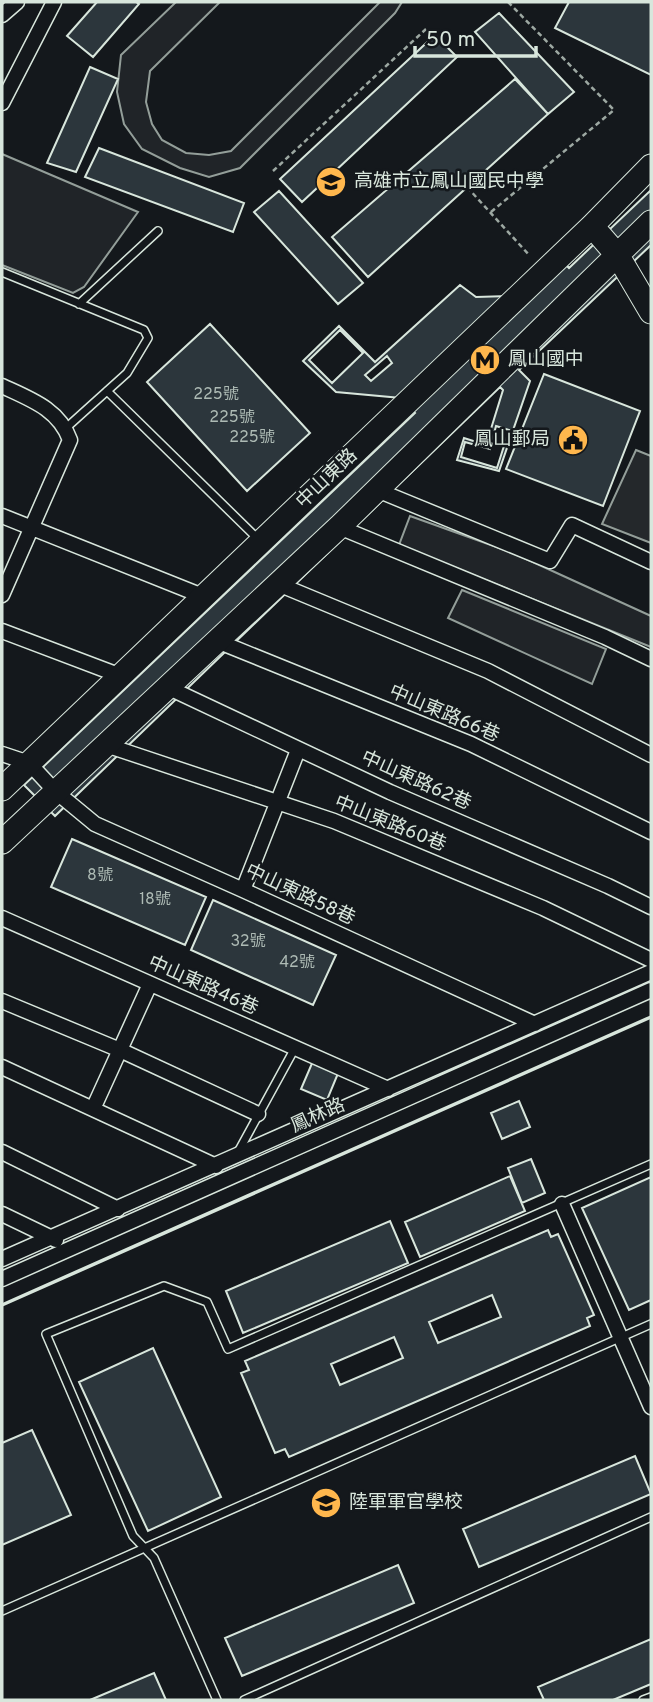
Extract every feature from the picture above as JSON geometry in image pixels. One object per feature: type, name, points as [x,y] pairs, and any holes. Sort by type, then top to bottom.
[{"type":"main road","name":"中山東路","points":[[2,789],[592,226],[651,166]]},
{"type":"main road","points":[[2,842],[339,527],[651,222]]},
{"type":"main road","points":[[592,226],[618,256],[651,312]]},
{"type":"street","points":[[2,15],[17,2]]},
{"type":"street","points":[[2,103],[54,2]]},
{"type":"street","points":[[2,386],[43,405],[66,428],[70,440],[2,595]]},
{"type":"street","points":[[377,490],[550,561],[572,525],[651,562]]},
{"type":"street","points":[[2,516],[205,597]]},
{"type":"street","points":[[339,527],[605,637],[651,659]]},
{"type":"street","points":[[278,584],[488,671],[651,755]]},
{"type":"street","points":[[2,631],[121,676]]},
{"type":"street","name":"中山東路66巷","points":[[217,641],[471,744],[651,832]]},
{"type":"street","name":"中山東路62巷","points":[[167,687],[298,750],[608,886],[651,908]]},
{"type":"street","name":"中山東路60巷","points":[[106,745],[334,821],[543,908],[651,960]]},
{"type":"street","points":[[243,890],[298,750]]},
{"type":"street","points":[[2,754],[29,763]]},
{"type":"street","name":"中山東路58巷","points":[[29,763],[55,791],[95,824],[535,1024]]},
{"type":"street","name":"中山東路46巷","points":[[2,918],[388,1089]]},
{"type":"street","name":"鳳林路","points":[[2,1259],[651,972]]},
{"type":"street","points":[[93,1109],[150,984]]},
{"type":"street","name":"鳳林路","points":[[2,1279],[651,990]]},
{"type":"street","points":[[2,1001],[120,1050],[258,1114]]},
{"type":"street","points":[[2,1067],[216,1166]]},
{"type":"street","points":[[2,1152],[118,1209]]},
{"type":"street","points":[[562,1204],[651,1407]]},
{"type":"street","points":[[2,1214],[52,1237],[68,1249]]},
{"type":"lane","points":[[79,304],[158,231]]},
{"type":"lane","points":[[2,272],[145,330],[148,338],[146,345],[127,373],[66,428]]},
{"type":"lane","points":[[107,391],[261,542]]},
{"type":"lane","points":[[235,1157],[295,1048]]},
{"type":"lane","points":[[217,1700],[154,1558],[133,1536],[46,1334],[164,1286],[207,1302],[229,1349],[651,1164]]},
{"type":"lane","points":[[2,1611],[651,1324]]},
{"type":"lane","points":[[244,1700],[651,1517]]},
{"type":"lane","points":[[643,1700],[651,1696]]},
{"type":"path","points":[[491,212],[614,110],[508,2]]},
{"type":"path","points":[[273,170],[426,30]]},
{"type":"path","points":[[467,187],[544,272]]},
{"type":"shaded area","points":[[176,2],[220,2],[150,71],[146,102],[152,124],[162,140],[186,153],[209,155],[231,151],[380,2],[402,2],[395,13],[240,168],[209,177],[180,168],[142,149],[124,124],[117,92],[121,55]]},
{"type":"shaded area","points":[[2,154],[138,212],[84,287],[73,293],[2,265]]},
{"type":"shaded area","points":[[636,450],[651,456],[651,543],[602,524]]},
{"type":"shaded area","points":[[410,516],[513,553],[651,616],[651,647],[399,545]]},
{"type":"shaded area","points":[[462,590],[606,649],[592,684],[448,618]]},
{"type":"building","points":[[97,2],[139,4],[93,57],[67,36]]},
{"type":"building","points":[[569,2],[651,2],[651,75],[555,28]]},
{"type":"building","points":[[499,13],[574,92],[548,114],[475,32]]},
{"type":"building","points":[[435,35],[457,57],[302,202],[280,179]]},
{"type":"building","points":[[90,67],[118,79],[76,172],[47,163]]},
{"type":"building","points":[[515,79],[548,114],[368,277],[332,237]]},
{"type":"building","points":[[99,148],[244,203],[233,232],[85,177]]},
{"type":"building","points":[[651,190],[651,245],[519,370],[530,381],[499,471],[457,460],[464,438],[486,445],[503,390],[500,387],[55,816],[24,785],[415,413],[401,398],[336,392],[303,361],[339,326],[375,362],[460,285],[476,297],[509,296],[555,254],[569,268]]},
{"type":"building","points":[[279,191],[363,283],[338,304],[254,212]]},
{"type":"building","points":[[210,324],[310,433],[247,491],[147,382]]},
{"type":"building","points":[[340,330],[363,353],[332,383],[309,360]]},
{"type":"building","points":[[387,356],[392,363],[371,381],[365,375]]},
{"type":"building","name":"鳳山郵局","points":[[544,374],[640,411],[603,506],[506,469]]},
{"type":"building","points":[[496,426],[509,430],[497,468],[461,457],[465,442],[490,449]]},
{"type":"building","points":[[72,839],[206,897],[185,945],[51,887]]},
{"type":"building","points":[[213,900],[336,955],[313,1005],[191,950]]},
{"type":"building","points":[[313,1061],[339,1071],[327,1100],[301,1089]]},
{"type":"building","points":[[519,1101],[530,1127],[502,1139],[491,1113]]},
{"type":"building","points":[[531,1159],[545,1193],[522,1203],[508,1168]]},
{"type":"building","points":[[510,1176],[525,1211],[420,1257],[405,1222]]},
{"type":"building","points":[[651,1177],[651,1300],[629,1310],[582,1208]]},
{"type":"building","points":[[390,1221],[408,1263],[243,1333],[226,1291]]},
{"type":"building","points":[[548,1230],[551,1237],[558,1234],[594,1315],[587,1318],[590,1326],[289,1457],[285,1449],[275,1453],[241,1373],[249,1370],[245,1361]],"holes":[[[492,1295],[501,1317],[438,1343],[429,1322]],[[394,1337],[403,1358],[340,1385],[331,1364]]]},
{"type":"building","points":[[153,1348],[221,1497],[148,1531],[79,1382]]},
{"type":"building","points":[[32,1430],[71,1515],[2,1545],[2,1443]]},
{"type":"building","points":[[635,1456],[651,1494],[479,1567],[463,1529]]},
{"type":"building","points":[[398,1565],[414,1603],[242,1676],[225,1638]]},
{"type":"building","points":[[651,1639],[651,1684],[613,1700],[544,1700],[538,1687]]},
{"type":"building","points":[[154,1673],[166,1700],[90,1700]]},
{"type":"wall","points":[[2,1305],[651,1017]]},
{"type":"place","name":"高雄市立鳳山國民中學","points":[[331,182]]},
{"type":"place","name":"鳳山國中","points":[[485,360]]},
{"type":"place","name":"鳳山郵局","points":[[573,440]]},
{"type":"place","name":"陸軍軍官學校","points":[[326,1503]]}]
